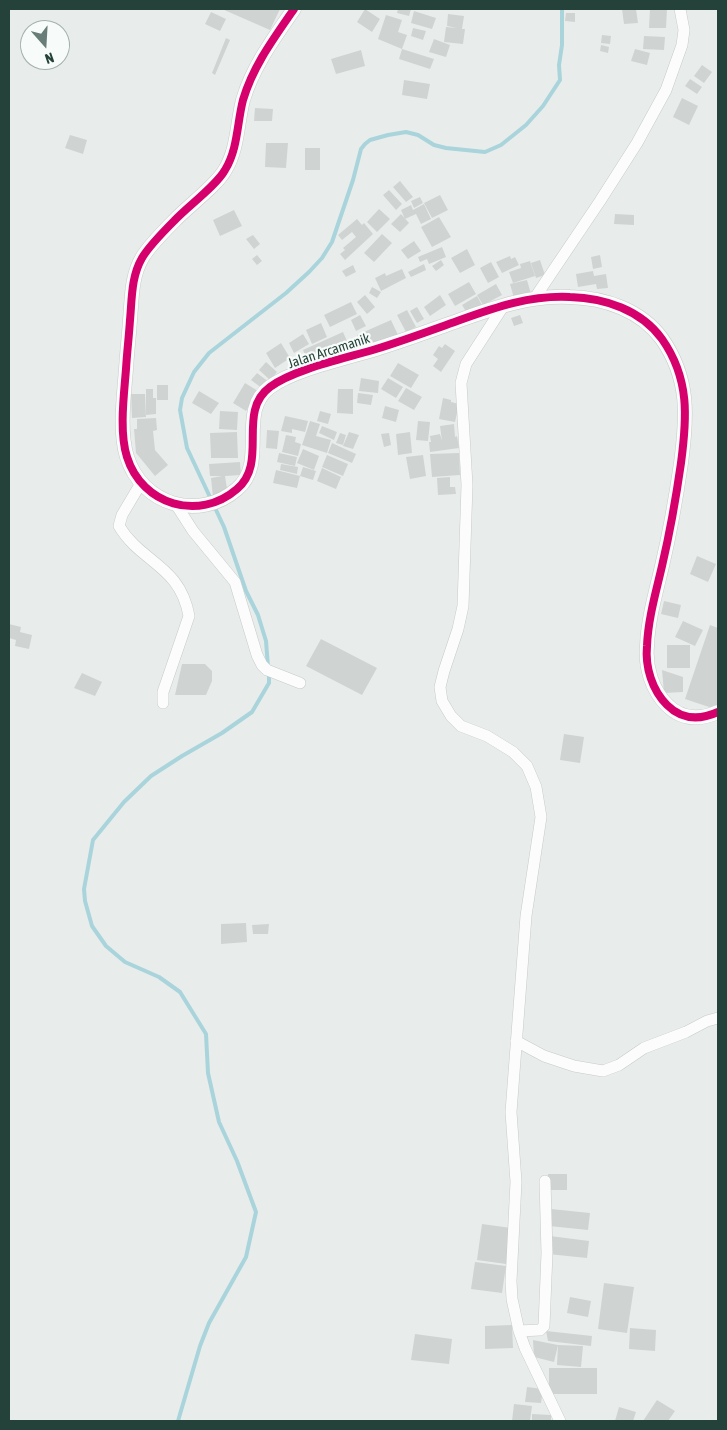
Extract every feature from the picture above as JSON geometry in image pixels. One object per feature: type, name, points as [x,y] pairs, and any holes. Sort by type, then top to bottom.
[{"type":"street","points":[[294,9],[261,56],[251,78],[243,100],[232,155],[224,174],[174,221],[142,256],[132,285],[123,417],[127,458],[141,483],[157,496],[177,506],[193,531],[234,582],[257,655],[262,665],[267,670],[300,683]]},
{"type":"street","points":[[534,298],[606,192],[637,143],[666,90],[682,45],[684,30],[680,9]]},
{"type":"street","name":"Jalan Arcamanik","points":[[177,506],[197,506],[223,499],[240,487],[249,475],[252,463],[252,440],[258,399],[271,386],[291,376],[406,340],[504,305],[534,298],[571,297],[619,306],[650,325],[666,345],[678,368],[686,409],[684,444],[674,513],[646,647],[648,669],[655,692],[670,709],[680,715],[691,718],[706,717],[718,712]]},
{"type":"street","points":[[504,305],[466,364],[461,383],[467,485],[463,606],[440,687],[442,701],[451,716],[461,726],[487,736],[514,752],[527,766],[536,787],[541,817],[526,916],[511,1112],[516,1182],[511,1281],[512,1299],[519,1331],[533,1367],[560,1421]]},
{"type":"street","points":[[141,483],[122,516],[119,526],[125,536],[172,577],[181,590],[187,604],[189,616],[163,692],[163,703]]},
{"type":"street","points":[[516,1040],[544,1056],[574,1066],[603,1071],[619,1065],[644,1048],[718,1018]]},
{"type":"street","points":[[519,1331],[540,1330],[544,1326],[547,1253],[545,1181]]},
{"type":"building","points":[[222,9],[280,9],[270,30]]},
{"type":"building","points":[[365,9],[380,19],[372,32],[357,22]]},
{"type":"building","points":[[398,9],[411,9],[409,16],[397,13]]},
{"type":"building","points":[[622,9],[636,9],[638,23],[624,24]]},
{"type":"building","points":[[650,9],[667,9],[666,28],[649,28]]},
{"type":"building","points":[[414,11],[436,18],[432,29],[411,23]]},
{"type":"building","points":[[211,12],[226,19],[220,31],[205,24]]},
{"type":"building","points":[[566,13],[575,13],[575,22],[565,21]]},
{"type":"building","points":[[448,14],[464,16],[462,29],[465,29],[463,44],[444,42],[446,27],[457,28],[447,26]]},
{"type":"building","points":[[386,15],[402,20],[398,32],[407,35],[402,49],[378,39]]},
{"type":"building","points":[[413,28],[426,31],[423,40],[411,36]]},
{"type":"building","points":[[602,35],[611,36],[610,44],[601,43]]},
{"type":"building","points":[[644,36],[665,37],[664,50],[643,49]]},
{"type":"building","points":[[226,38],[230,40],[215,75],[212,73]]},
{"type":"building","points":[[434,39],[450,45],[446,57],[429,52]]},
{"type":"building","points":[[601,45],[609,47],[608,53],[600,51]]},
{"type":"building","points":[[402,49],[434,59],[430,69],[399,59]]},
{"type":"building","points":[[635,49],[650,53],[647,65],[631,61]]},
{"type":"building","points":[[361,50],[365,66],[336,74],[331,59]]},
{"type":"building","points":[[702,65],[712,72],[704,83],[694,76]]},
{"type":"building","points":[[690,79],[702,87],[697,94],[685,86]]},
{"type":"building","points":[[404,80],[430,84],[427,99],[402,95]]},
{"type":"building","points":[[682,98],[698,106],[689,125],[673,117]]},
{"type":"building","points":[[255,108],[273,109],[272,121],[254,121]]},
{"type":"building","points":[[70,135],[87,140],[83,154],[65,148]]},
{"type":"building","points":[[266,143],[288,143],[286,168],[265,167]]},
{"type":"building","points":[[305,148],[320,148],[320,170],[305,170]]},
{"type":"building","points":[[400,181],[413,197],[406,202],[393,187]]},
{"type":"building","points":[[389,190],[402,204],[396,210],[383,195]]},
{"type":"building","points":[[440,195],[448,210],[432,218],[424,203]]},
{"type":"building","points":[[420,197],[423,203],[414,208],[411,201]]},
{"type":"building","points":[[424,204],[431,219],[421,224],[416,214],[405,219],[401,210],[411,205],[413,210]]},
{"type":"building","points":[[379,209],[390,219],[377,232],[367,222]]},
{"type":"building","points":[[234,210],[242,226],[220,236],[213,220]]},
{"type":"building","points":[[401,214],[409,223],[400,232],[391,224]]},
{"type":"building","points":[[615,214],[634,215],[634,225],[614,224]]},
{"type":"building","points":[[439,217],[451,237],[432,247],[421,227]]},
{"type":"building","points":[[357,219],[362,225],[364,223],[373,234],[345,260],[340,254],[345,250],[343,248],[356,237],[352,232],[342,240],[338,235]]},
{"type":"building","points":[[382,234],[392,243],[374,262],[364,253]]},
{"type":"building","points":[[253,235],[260,244],[254,249],[246,239]]},
{"type":"building","points":[[414,241],[421,251],[408,259],[401,250]]},
{"type":"building","points":[[442,247],[446,257],[429,264],[427,259],[420,262],[418,257]]},
{"type":"building","points":[[467,249],[475,265],[460,273],[451,258]]},
{"type":"building","points":[[257,255],[262,261],[257,265],[252,259]]},
{"type":"building","points":[[600,255],[602,267],[593,269],[591,257]]},
{"type":"building","points":[[510,256],[511,259],[515,257],[519,265],[502,273],[496,262]]},
{"type":"building","points":[[441,260],[444,265],[436,271],[432,266]]},
{"type":"building","points":[[540,260],[545,275],[536,278],[531,263]]},
{"type":"building","points":[[530,261],[535,276],[513,283],[509,272],[521,268],[520,264]]},
{"type":"building","points":[[491,262],[499,277],[488,283],[480,268]]},
{"type":"building","points":[[424,264],[426,270],[411,277],[408,272]]},
{"type":"building","points":[[353,265],[356,272],[346,277],[342,271]]},
{"type":"building","points":[[402,269],[406,278],[381,291],[375,278],[385,273],[386,276]]},
{"type":"building","points":[[593,271],[594,276],[606,274],[608,288],[597,289],[596,284],[578,287],[576,274]]},
{"type":"building","points":[[527,280],[531,294],[514,298],[510,284]]},
{"type":"building","points":[[469,282],[476,294],[455,306],[448,294]]},
{"type":"building","points":[[496,284],[502,295],[483,305],[477,295]]},
{"type":"building","points":[[372,287],[381,292],[377,298],[369,293]]},
{"type":"building","points":[[365,295],[375,307],[367,314],[357,302]]},
{"type":"building","points":[[440,295],[446,305],[430,316],[424,307]]},
{"type":"building","points":[[477,296],[482,305],[467,313],[462,305]]},
{"type":"building","points":[[351,302],[357,314],[330,327],[324,315]]},
{"type":"building","points":[[417,307],[424,319],[417,323],[410,311]]},
{"type":"building","points":[[407,310],[416,327],[406,332],[397,315]]},
{"type":"building","points":[[360,315],[366,326],[356,331],[351,320]]},
{"type":"building","points":[[520,315],[523,323],[514,326],[511,318]]},
{"type":"building","points":[[391,320],[398,335],[364,350],[357,335]]},
{"type":"building","points":[[321,323],[327,337],[312,344],[306,330]]},
{"type":"building","points":[[343,332],[351,350],[311,368],[303,350]]},
{"type":"building","points":[[303,334],[309,344],[294,353],[289,343]]},
{"type":"building","points":[[281,343],[290,358],[275,368],[266,353]]},
{"type":"building","points":[[445,344],[455,351],[441,372],[433,366],[438,359],[433,355],[439,346],[442,348]]},
{"type":"building","points":[[266,362],[277,372],[270,380],[259,370]]},
{"type":"building","points":[[398,363],[419,375],[411,388],[390,376]]},
{"type":"building","points":[[257,373],[269,382],[263,389],[251,380]]},
{"type":"building","points":[[361,378],[379,381],[378,393],[359,391]]},
{"type":"building","points":[[388,378],[403,387],[396,398],[381,389]]},
{"type":"building","points":[[245,383],[258,391],[246,411],[233,403]]},
{"type":"building","points":[[157,385],[168,385],[168,400],[157,400]]},
{"type":"building","points":[[406,388],[422,397],[414,410],[398,401]]},
{"type":"building","points":[[146,389],[153,389],[153,398],[156,398],[156,414],[146,415]]},
{"type":"building","points":[[338,389],[353,389],[353,414],[337,413]]},
{"type":"building","points":[[199,391],[219,403],[211,414],[192,403]]},
{"type":"building","points":[[358,393],[373,395],[371,405],[357,403]]},
{"type":"building","points":[[131,394],[145,394],[146,417],[132,418]]},
{"type":"building","points":[[443,398],[459,404],[455,422],[439,419]]},
{"type":"building","points":[[385,406],[399,410],[396,422],[382,418]]},
{"type":"building","points":[[220,411],[238,412],[237,430],[219,429]]},
{"type":"building","points":[[320,411],[331,414],[328,424],[317,421]]},
{"type":"building","points":[[285,416],[308,421],[305,432],[292,429],[292,433],[281,431]]},
{"type":"building","points":[[156,418],[157,430],[153,431],[155,450],[168,465],[155,476],[136,453],[134,429],[137,429],[137,419]]},
{"type":"building","points":[[310,421],[320,424],[316,436],[331,440],[327,453],[302,445]]},
{"type":"building","points":[[418,421],[430,422],[428,441],[416,440]]},
{"type":"building","points":[[454,424],[455,437],[457,436],[459,448],[430,452],[430,436],[440,434],[442,441],[440,426]]},
{"type":"building","points":[[322,426],[337,432],[334,440],[319,433]]},
{"type":"building","points":[[267,430],[279,431],[277,449],[266,448]]},
{"type":"building","points":[[237,432],[238,458],[211,458],[210,433]]},
{"type":"building","points":[[349,432],[359,435],[353,449],[343,446]]},
{"type":"building","points":[[410,432],[412,453],[398,455],[396,434]]},
{"type":"building","points":[[340,433],[346,435],[343,445],[336,443]]},
{"type":"building","points":[[389,433],[391,445],[384,447],[381,434]]},
{"type":"building","points":[[286,435],[296,437],[295,442],[301,444],[298,456],[282,452]]},
{"type":"building","points":[[332,443],[356,454],[352,463],[328,453]]},
{"type":"building","points":[[303,449],[319,456],[314,470],[297,463]]},
{"type":"building","points":[[279,453],[297,457],[295,466],[277,462]]},
{"type":"building","points":[[459,453],[460,475],[432,477],[430,454]]},
{"type":"building","points":[[327,455],[348,464],[343,476],[322,467]]},
{"type":"building","points":[[423,455],[426,476],[410,479],[406,457]]},
{"type":"building","points":[[240,462],[241,475],[225,476],[228,495],[213,497],[211,478],[222,476],[210,476],[209,464]]},
{"type":"building","points":[[281,464],[298,467],[297,474],[280,470]]},
{"type":"building","points":[[303,467],[316,471],[313,480],[300,476]]},
{"type":"building","points":[[322,468],[341,477],[336,489],[317,481]]},
{"type":"building","points":[[276,470],[300,476],[297,488],[273,483]]},
{"type":"building","points":[[450,477],[450,487],[455,487],[456,494],[438,495],[437,478]]},
{"type":"building","points":[[697,556],[716,564],[708,582],[690,574]]},
{"type":"building","points":[[664,601],[681,605],[678,618],[661,614]]},
{"type":"building","points":[[683,621],[703,630],[695,646],[675,637]]},
{"type":"building","points":[[9,624],[21,627],[20,632],[32,635],[29,649],[15,646],[16,640],[9,638]]},
{"type":"building","points":[[710,625],[718,628],[718,710],[685,699]]},
{"type":"building","points":[[321,639],[377,668],[362,695],[306,666]]},
{"type":"building","points":[[667,645],[690,645],[690,668],[667,668]]},
{"type":"building","points":[[182,664],[205,664],[212,671],[212,681],[206,695],[175,695]]},
{"type":"building","points":[[662,670],[683,677],[683,692],[664,693]]},
{"type":"building","points":[[82,673],[102,682],[95,696],[74,688]]},
{"type":"building","points":[[564,734],[584,737],[580,763],[560,760]]},
{"type":"building","points":[[246,923],[247,942],[221,944],[221,924]]},
{"type":"building","points":[[269,924],[268,934],[253,934],[252,925]]},
{"type":"building","points":[[548,1174],[567,1174],[567,1190],[548,1190]]},
{"type":"building","points":[[551,1209],[590,1213],[588,1230],[549,1226]]},
{"type":"building","points":[[482,1224],[511,1228],[506,1264],[477,1260]]},
{"type":"building","points":[[550,1236],[589,1241],[587,1258],[548,1254]]},
{"type":"building","points":[[475,1262],[506,1266],[502,1293],[471,1289]]},
{"type":"building","points":[[604,1283],[634,1287],[627,1333],[598,1329]]},
{"type":"building","points":[[570,1297],[591,1301],[588,1317],[567,1313]]},
{"type":"building","points":[[512,1325],[513,1348],[485,1349],[485,1326]]},
{"type":"building","points":[[630,1328],[656,1330],[655,1351],[629,1349]]},
{"type":"building","points":[[546,1331],[592,1336],[591,1346],[548,1341]]},
{"type":"building","points":[[415,1334],[452,1339],[449,1364],[411,1360]]},
{"type":"building","points":[[533,1340],[558,1345],[554,1362],[534,1357]]},
{"type":"building","points":[[558,1345],[583,1346],[581,1367],[557,1365]]},
{"type":"building","points":[[549,1368],[597,1368],[597,1394],[549,1394]]},
{"type":"building","points":[[527,1387],[543,1389],[541,1403],[525,1402]]},
{"type":"building","points":[[657,1400],[675,1411],[668,1421],[643,1421]]},
{"type":"building","points":[[514,1404],[532,1406],[530,1421],[512,1421]]},
{"type":"building","points":[[619,1407],[636,1412],[633,1421],[615,1421]]},
{"type":"building","points":[[532,1414],[551,1415],[551,1421],[532,1421]]},
{"type":"waterway","points":[[268,667],[266,641],[258,615],[246,591],[224,527],[187,448],[180,410],[182,398],[194,372],[209,353],[286,293],[322,258],[332,242],[353,180],[361,149],[370,140],[406,132],[418,135],[434,145],[485,152],[501,145],[526,125],[543,106],[560,80],[562,9]]},
{"type":"waterway","points":[[178,1421],[200,1346],[209,1323],[246,1257],[256,1212],[237,1161],[219,1122],[208,1073],[206,1034],[180,992],[159,977],[125,962],[106,946],[92,926],[85,901],[84,889],[93,840],[124,802],[151,776],[222,733],[252,712],[269,683],[269,674]]},
{"type":"cycle path","points":[[294,9],[252,76],[243,100],[237,136],[225,170],[215,183],[161,234],[138,265],[132,296],[123,402],[123,436],[127,457],[134,474],[145,487],[158,497],[173,503],[189,506],[206,505],[222,499],[237,489],[246,478],[251,465],[253,451],[255,410],[260,397],[270,387],[280,381],[306,369],[387,346],[514,303],[556,297],[583,298],[609,303],[644,320],[662,339],[678,369],[684,399],[683,446],[673,515],[649,626],[648,670],[657,692],[667,705],[679,714],[698,717],[718,712]]}]
